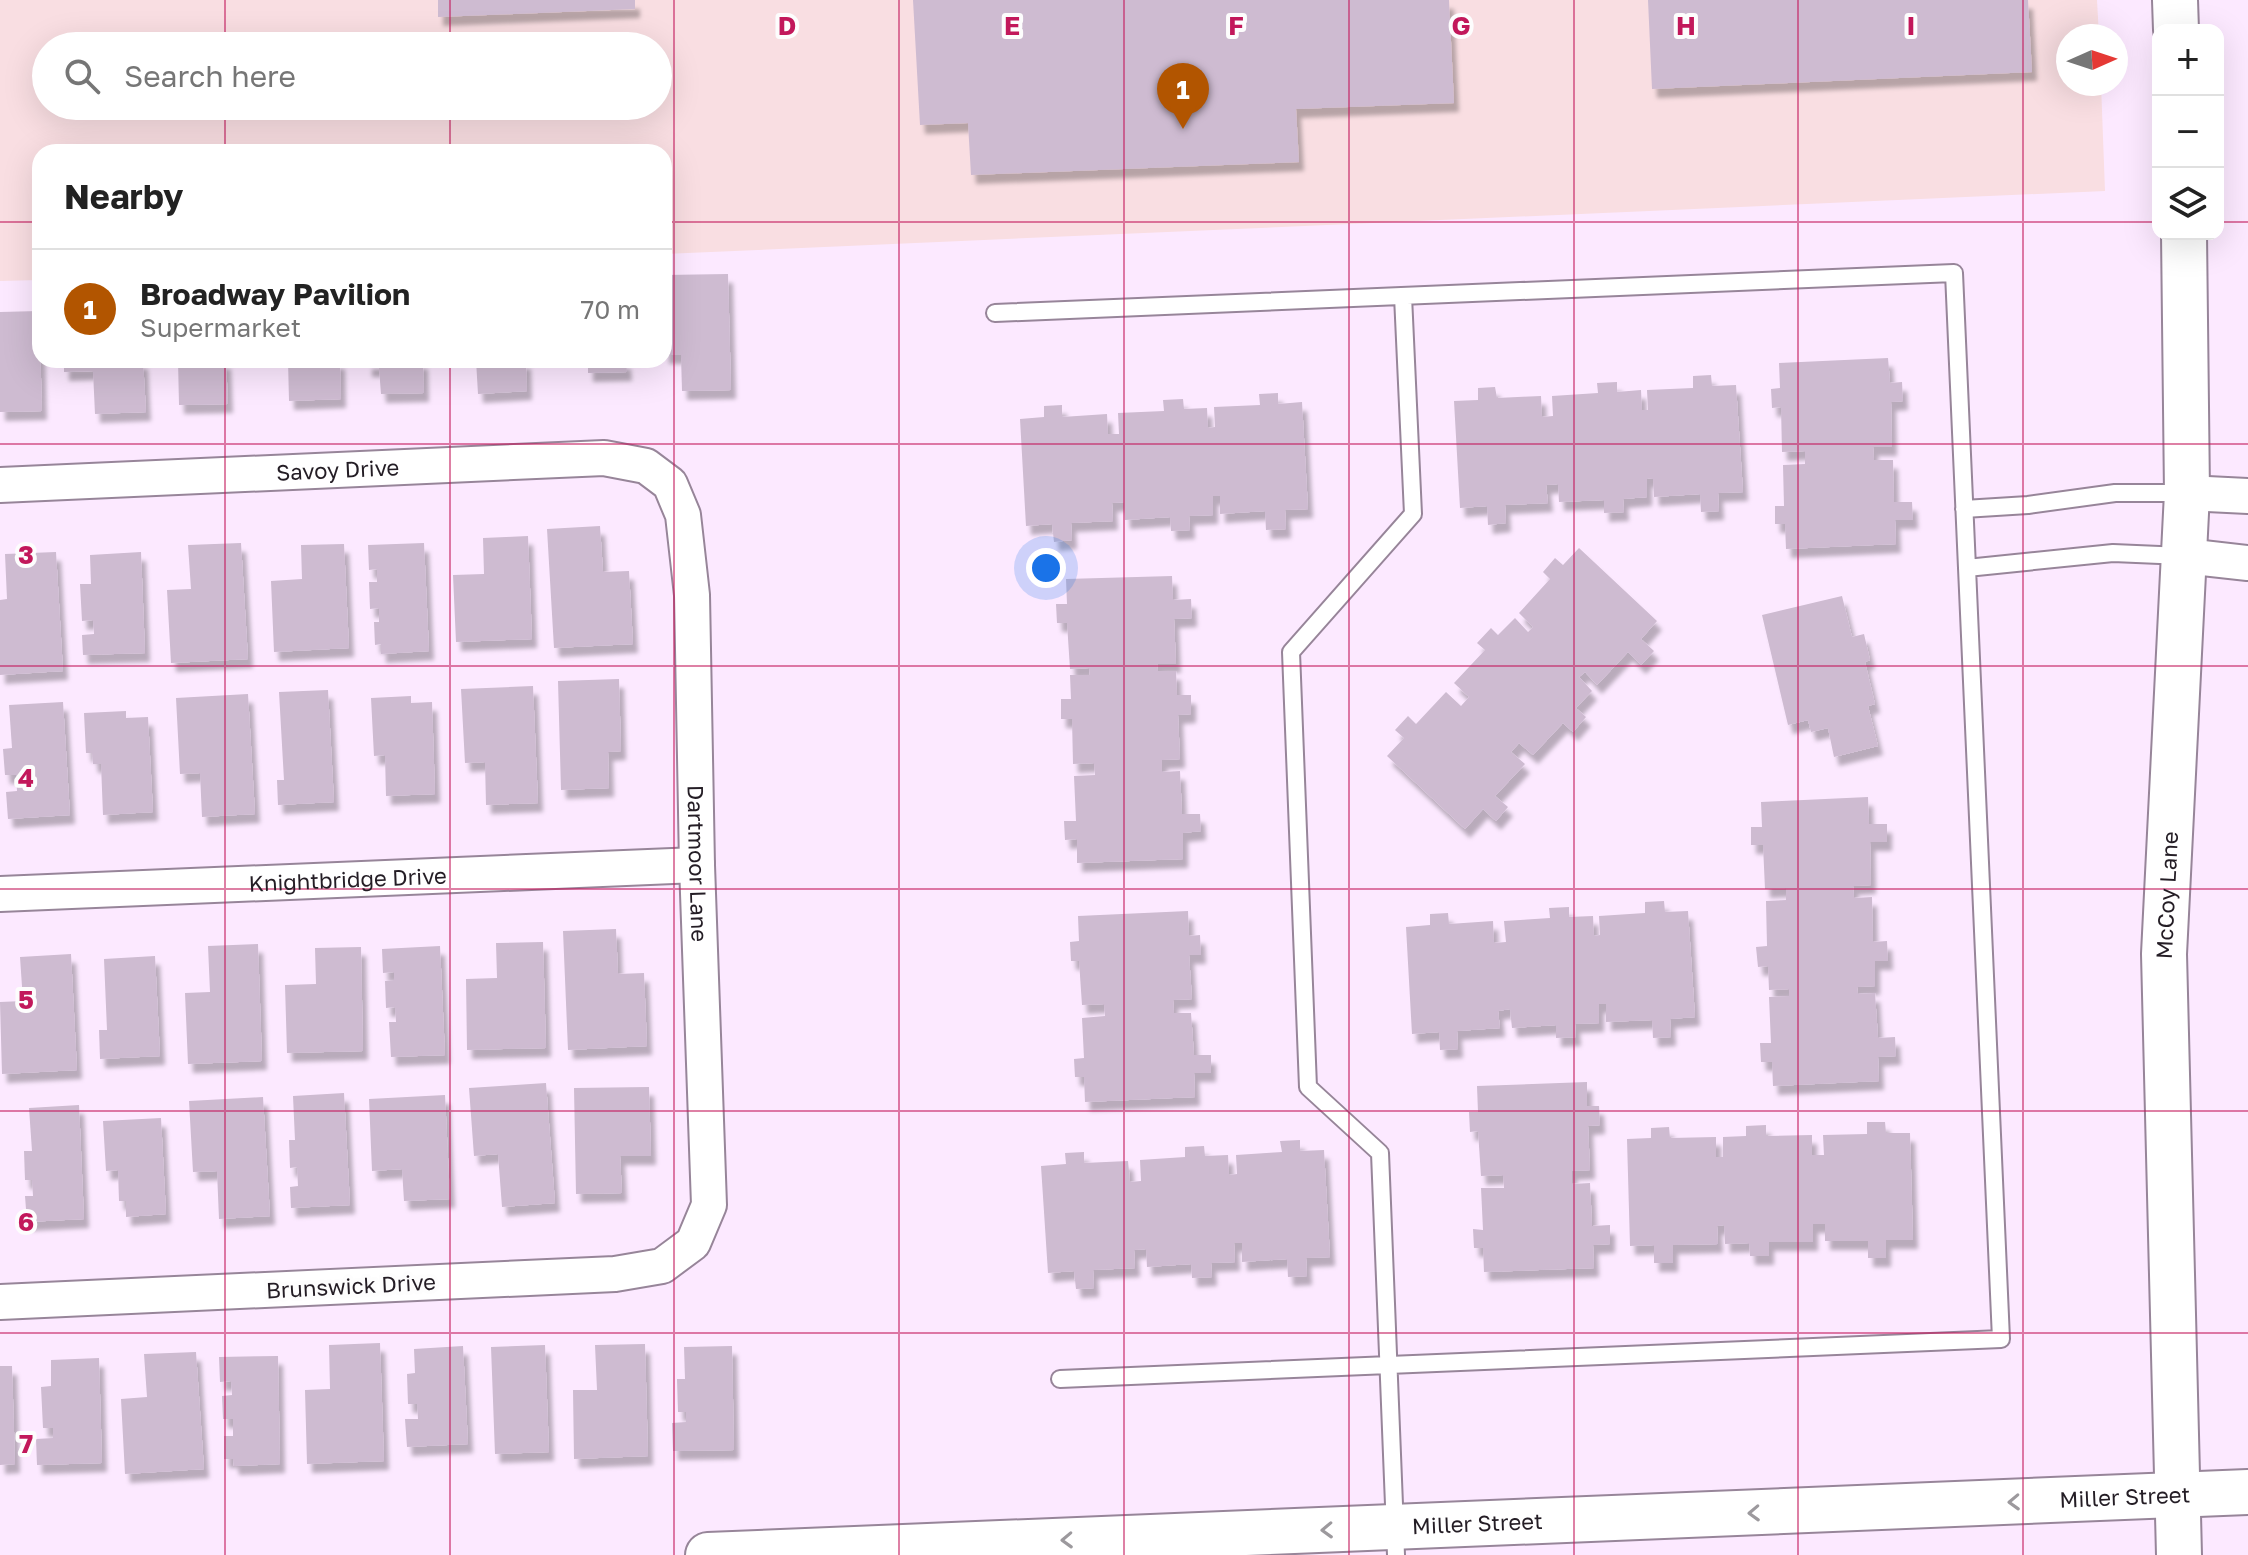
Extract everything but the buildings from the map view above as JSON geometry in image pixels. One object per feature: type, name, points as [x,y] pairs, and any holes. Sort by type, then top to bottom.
[{"type":"street","points":[[2175,0],[2176,24]]},
{"type":"street","name":"McCoy Lane","points":[[2179,1555],[2164,954],[2187,493],[2184,240]]},
{"type":"street","name":"Savoy Drive","points":[[0,485],[604,458],[646,466],[670,484]]},
{"type":"street","name":"Dartmoor Lane","points":[[670,484],[683,515],[692,595],[697,865],[709,1205],[693,1243]]},
{"type":"street","points":[[2187,493],[2248,496]]},
{"type":"street","points":[[2185,556],[2248,563]]},
{"type":"street","name":"Knightbridge Drive","points":[[0,894],[697,865]]},
{"type":"street","name":"Brunswick Drive","points":[[0,1302],[615,1274],[662,1266],[693,1243]]},
{"type":"street","name":"Miller Street","points":[[708,1555],[1395,1541],[2248,1492]]},
{"type":"lane","points":[[995,313],[1954,273],[2001,1339],[1060,1379]]},
{"type":"lane","points":[[1395,1541],[1380,1153],[1308,1087],[1291,652],[1413,514],[1403,296]]},
{"type":"lane","points":[[1964,509],[2028,505],[2115,493],[2187,493]]},
{"type":"lane","points":[[1967,568],[2113,553],[2185,556]]},
{"type":"shaded area","points":[[0,0],[2097,0],[2098,24],[2056,24],[2056,96],[2101,96],[2105,191],[672,254],[672,144],[32,144],[32,280],[0,281]]},
{"type":"place","name":"Broadway Pavilion","points":[[1183,129]]}]
